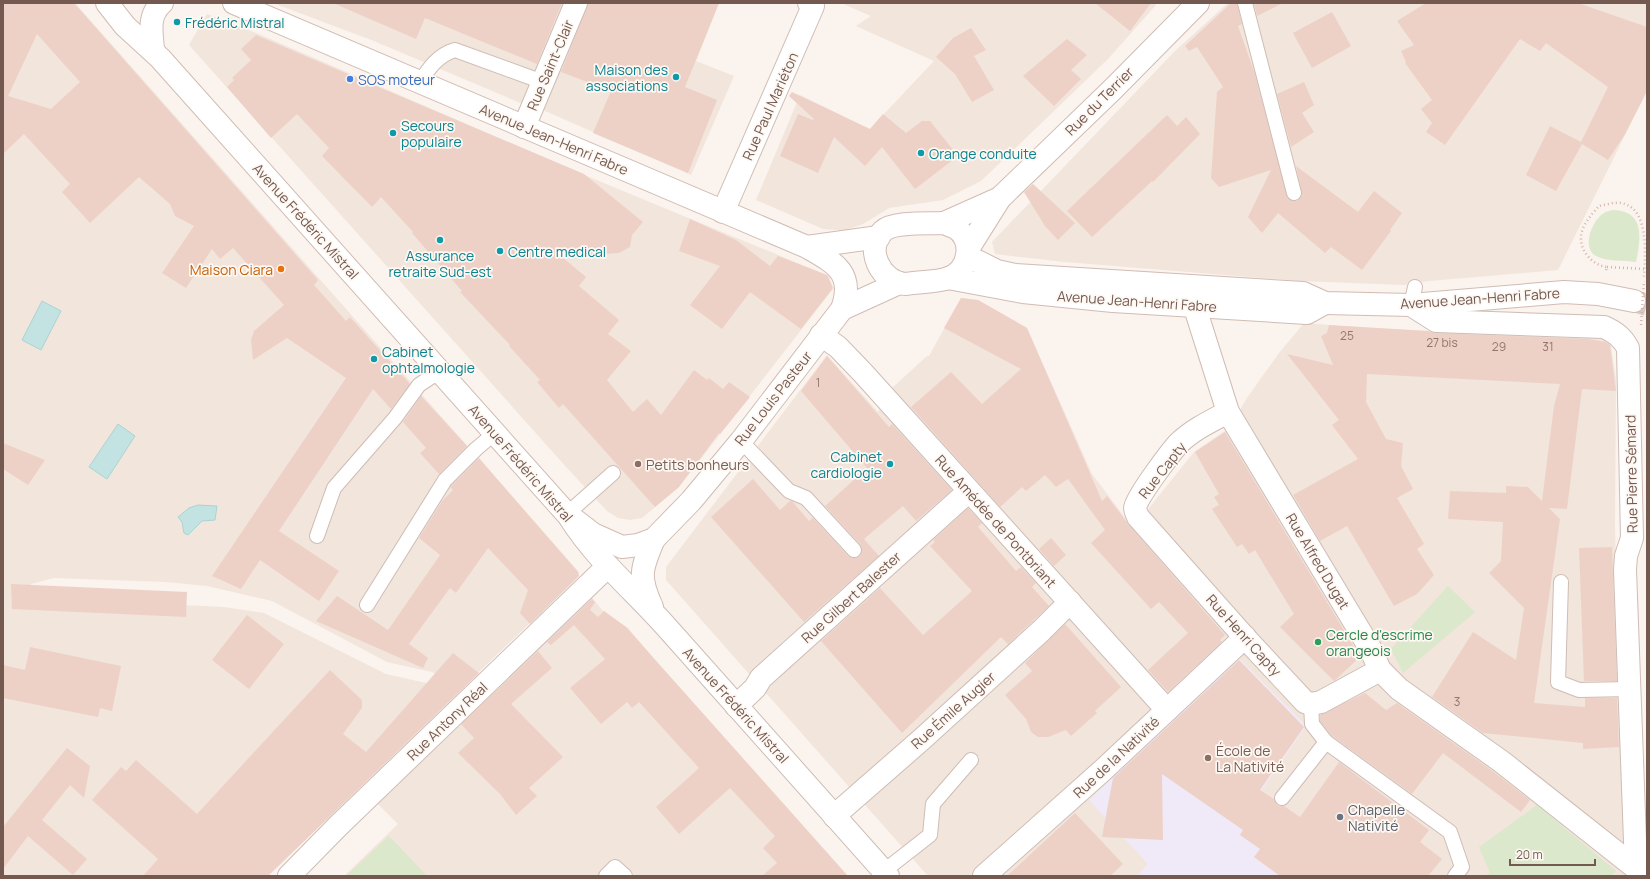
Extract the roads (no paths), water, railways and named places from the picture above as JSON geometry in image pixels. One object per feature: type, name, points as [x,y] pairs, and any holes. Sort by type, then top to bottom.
[{"type":"street","name":"Avenue Frédéric Mistral","points":[[107,3],[125,26],[153,50],[567,514],[585,541],[607,567],[655,614],[886,874]]},
{"type":"street","points":[[153,50],[151,22],[154,12],[162,3]]},
{"type":"street","name":"Avenue Jean-Henri Fabre","points":[[234,3],[808,247]]},
{"type":"street","name":"Rue Saint-Clair","points":[[524,127],[576,3]]},
{"type":"street","name":"Rue Paul Mariéton","points":[[723,212],[813,6],[808,3]]},
{"type":"street","name":"Rue du Terrier","points":[[968,252],[1000,198],[1113,89],[1198,3]]},
{"type":"street","name":"Rue du Terrier","points":[[944,223],[1000,198]]},
{"type":"street","points":[[944,223],[956,228],[964,237],[968,252],[959,271],[948,278],[899,284],[889,279],[882,272],[877,262],[875,252],[879,237],[884,230],[898,225],[944,223]]},
{"type":"street","points":[[808,247],[879,237]]},
{"type":"street","name":"Rue Louis Pasteur","points":[[655,614],[644,591],[642,578],[643,566],[654,539],[691,501],[741,441],[842,309],[845,299],[846,282],[842,272],[831,261],[808,247]]},
{"type":"street","name":"Avenue Jean-Henri Fabre","points":[[968,252],[997,271],[1015,275],[1191,295],[1307,313],[1325,303],[1413,296],[1564,292],[1598,294],[1634,301]]},
{"type":"street","name":"Avenue Jean-Henri Fabre","points":[[948,278],[1023,292],[1113,301],[1191,295]]},
{"type":"street","name":"Rue Louis Pasteur","points":[[842,309],[899,284]]},
{"type":"street","name":"Rue Alfred Dugat","points":[[1191,295],[1228,412],[1370,648],[1380,670],[1399,689],[1502,762],[1639,872]]},
{"type":"street","name":"Rue Pierre Sémard","points":[[1413,296],[1436,321],[1604,327],[1623,339],[1628,348],[1630,374],[1632,538],[1626,556],[1625,570],[1639,872]]},
{"type":"street","name":"Rue Amédée de Pontbriant","points":[[821,335],[838,347],[863,373],[1167,710]]},
{"type":"street","name":"Rue Capty","points":[[1137,502],[1146,487],[1178,444],[1194,432],[1228,412]]},
{"type":"street","name":"Rue Gilbert Balester","points":[[736,706],[755,688],[761,678],[969,491]]},
{"type":"street","name":"Rue Henri Capty","points":[[1137,502],[1135,509],[1138,517],[1305,702],[1311,704]]},
{"type":"street","name":"Rue Louis Pasteur","points":[[567,514],[593,534],[622,547],[638,545],[654,539]]},
{"type":"street","name":"Rue Antony Réal","points":[[289,876],[338,826],[607,567]]},
{"type":"street","name":"Rue Émile Augier","points":[[834,816],[922,740],[1042,630],[1070,602]]},
{"type":"street","name":"Rue de la Nativité","points":[[984,876],[1245,637]]},
{"type":"street","points":[[1311,704],[1321,702],[1380,670]]},
{"type":"lane","points":[[1245,3],[1294,193]]},
{"type":"lane","points":[[420,82],[430,67],[445,53],[455,50],[542,82]]},
{"type":"lane","points":[[317,536],[334,488],[395,418],[419,385],[440,371]]},
{"type":"lane","points":[[367,605],[445,480],[476,449],[495,433]]},
{"type":"lane","points":[[741,441],[789,492],[806,498],[854,550]]},
{"type":"lane","points":[[567,514],[613,473]]},
{"type":"lane","points":[[1561,582],[1558,682],[1579,690],[1630,689]]},
{"type":"lane","points":[[1311,704],[1312,724],[1326,742],[1450,832],[1462,867],[1455,876]]},
{"type":"lane","points":[[1282,798],[1326,742]]},
{"type":"lane","points":[[886,874],[930,835],[933,804],[971,760]]},
{"type":"lane","points":[[606,876],[615,867],[625,876]]},
{"type":"water","points":[[42,301],[61,311],[41,350],[22,340]]},
{"type":"water","points":[[118,424],[135,436],[107,479],[89,467]]},
{"type":"water","points":[[198,505],[217,506],[215,520],[202,521],[188,535],[184,533],[182,522],[178,517],[189,508]]},
{"type":"tunnel","points":[[1634,301],[1647,305]]},
{"type":"place","name":"Frédéric Mistral","points":[[177,22]]},
{"type":"place","name":"Maison des associations","points":[[676,77]]},
{"type":"place","name":"SOS moteur","points":[[350,79]]},
{"type":"place","name":"Secours populaire","points":[[393,133]]},
{"type":"place","name":"Orange conduite","points":[[921,153]]},
{"type":"place","name":"Assurance retraite Sud-est","points":[[440,240]]},
{"type":"place","name":"Centre medical","points":[[500,251]]},
{"type":"place","name":"Maison Ciara","points":[[281,269]]},
{"type":"place","name":"Cabinet ophtalmologie","points":[[374,359]]},
{"type":"place","name":"Petits bonheurs","points":[[638,464]]},
{"type":"place","name":"Cabinet cardiologie","points":[[890,464]]},
{"type":"place","name":"Cercle d'escrime orangeois","points":[[1318,642]]},
{"type":"place","name":"École de La Nativité","points":[[1208,758]]},
{"type":"place","name":"Chapelle Nativité","points":[[1340,817]]}]
